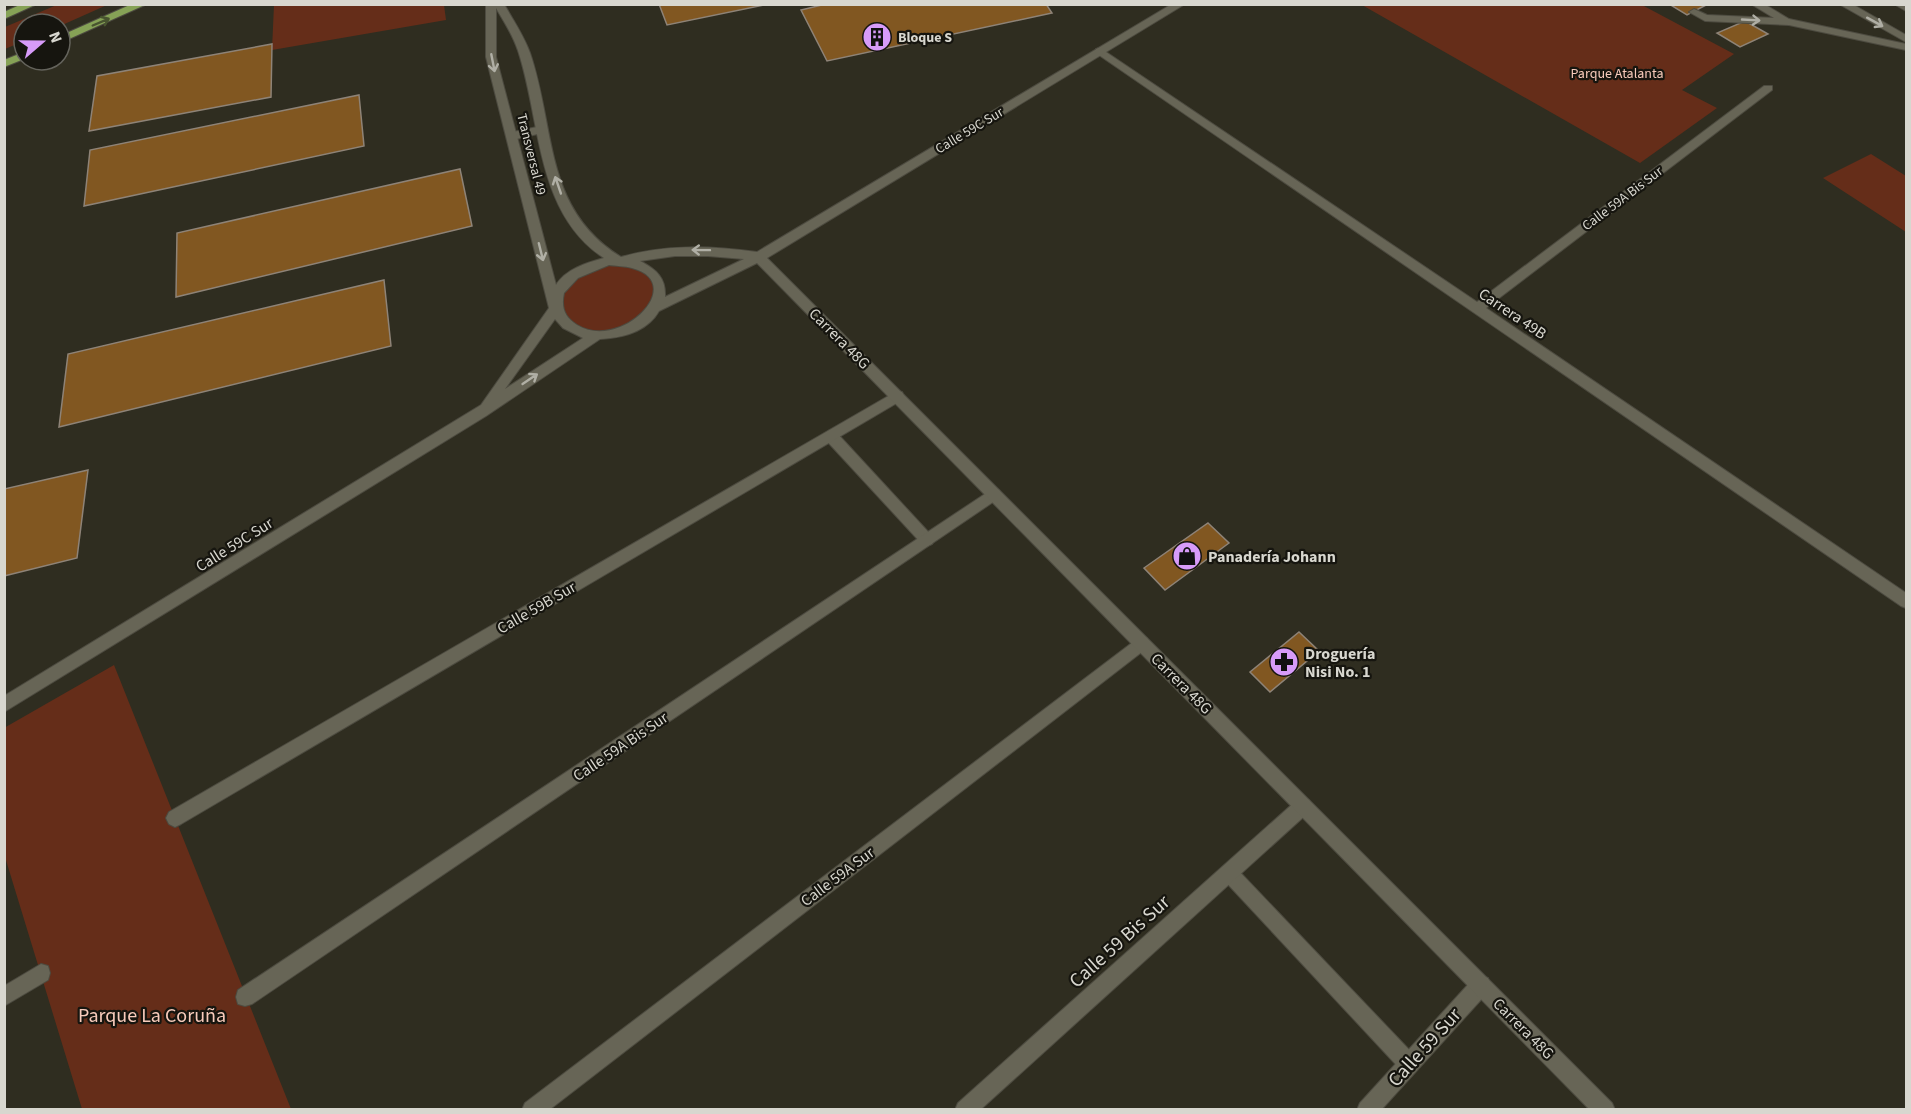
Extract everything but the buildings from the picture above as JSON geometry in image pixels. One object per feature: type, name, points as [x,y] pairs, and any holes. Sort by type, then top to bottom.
[{"type":"main road","points":[[4,16],[33,4]]},
{"type":"main road","points":[[72,35],[142,4]]},
{"type":"street","name":"Transversal 49","points":[[491,4],[491,57],[556,309]]},
{"type":"street","name":"Transversal 49","points":[[500,4],[525,52],[542,130],[557,184],[574,224],[583,235],[618,261]]},
{"type":"street","name":"Calle 59C Sur","points":[[656,308],[759,257],[1180,4]]},
{"type":"street","points":[[1756,4],[1789,22]]},
{"type":"street","points":[[1844,4],[1906,39]]},
{"type":"street","points":[[1899,4],[1906,8]]},
{"type":"street","points":[[1694,12],[1705,18],[1789,22],[1906,47]]},
{"type":"street","name":"Carrera 49B","points":[[1100,51],[1906,601]]},
{"type":"street","name":"Calle 59A Bis Sur","points":[[1477,308],[1768,88]]},
{"type":"street","points":[[512,136],[542,130]]},
{"type":"street","points":[[618,261],[638,264],[656,278],[661,289],[656,308],[635,327],[608,335],[595,336],[576,331],[560,320],[556,309],[560,290],[576,274],[598,264],[663,252],[690,250],[722,251],[759,257]]},
{"type":"street","name":"Carrera 48G","points":[[759,257],[1605,1110]]},
{"type":"street","name":"Calle 59C Sur","points":[[481,411],[556,309]]},
{"type":"street","name":"Calle 59C Sur","points":[[4,705],[481,411],[595,336]]},
{"type":"street","name":"Calle 59B Sur","points":[[175,818],[897,396]]},
{"type":"street","points":[[830,435],[927,540]]},
{"type":"street","name":"Calle 59A Bis Sur","points":[[245,997],[994,494]]},
{"type":"street","name":"Calle 59A Sur","points":[[532,1110],[1141,643]]},
{"type":"street","name":"Calle 59 Bis Sur","points":[[965,1110],[1303,806]]},
{"type":"street","points":[[1229,873],[1409,1064]]},
{"type":"street","points":[[4,997],[41,973]]},
{"type":"street","name":"Calle 59 Sur","points":[[1367,1110],[1481,985]]},
{"type":"green space","points":[[59,4],[107,5],[72,21],[72,12],[40,12]]},
{"type":"green space","points":[[274,5],[444,5],[446,20],[272,50]]},
{"type":"green space","name":"Parque Atalanta","points":[[1362,5],[1642,5],[1734,54],[1682,90],[1717,108],[1640,163]]},
{"type":"green space","points":[[12,24],[12,46],[5,49],[5,27]]},
{"type":"green space","points":[[1871,154],[1906,176],[1906,232],[1823,178]]},
{"type":"green space","points":[[618,261],[656,278],[656,307],[608,335],[567,326],[560,290],[565,282]]},
{"type":"green space","name":"Parque La Coruña","points":[[114,665],[291,1109],[82,1109],[5,857],[4,728]]},
{"type":"place","name":"Bloque S","points":[[877,37]]},
{"type":"place","name":"Panadería Johann","points":[[1187,556]]},
{"type":"place","name":"Droguería Nisi No. 1","points":[[1284,662]]}]
